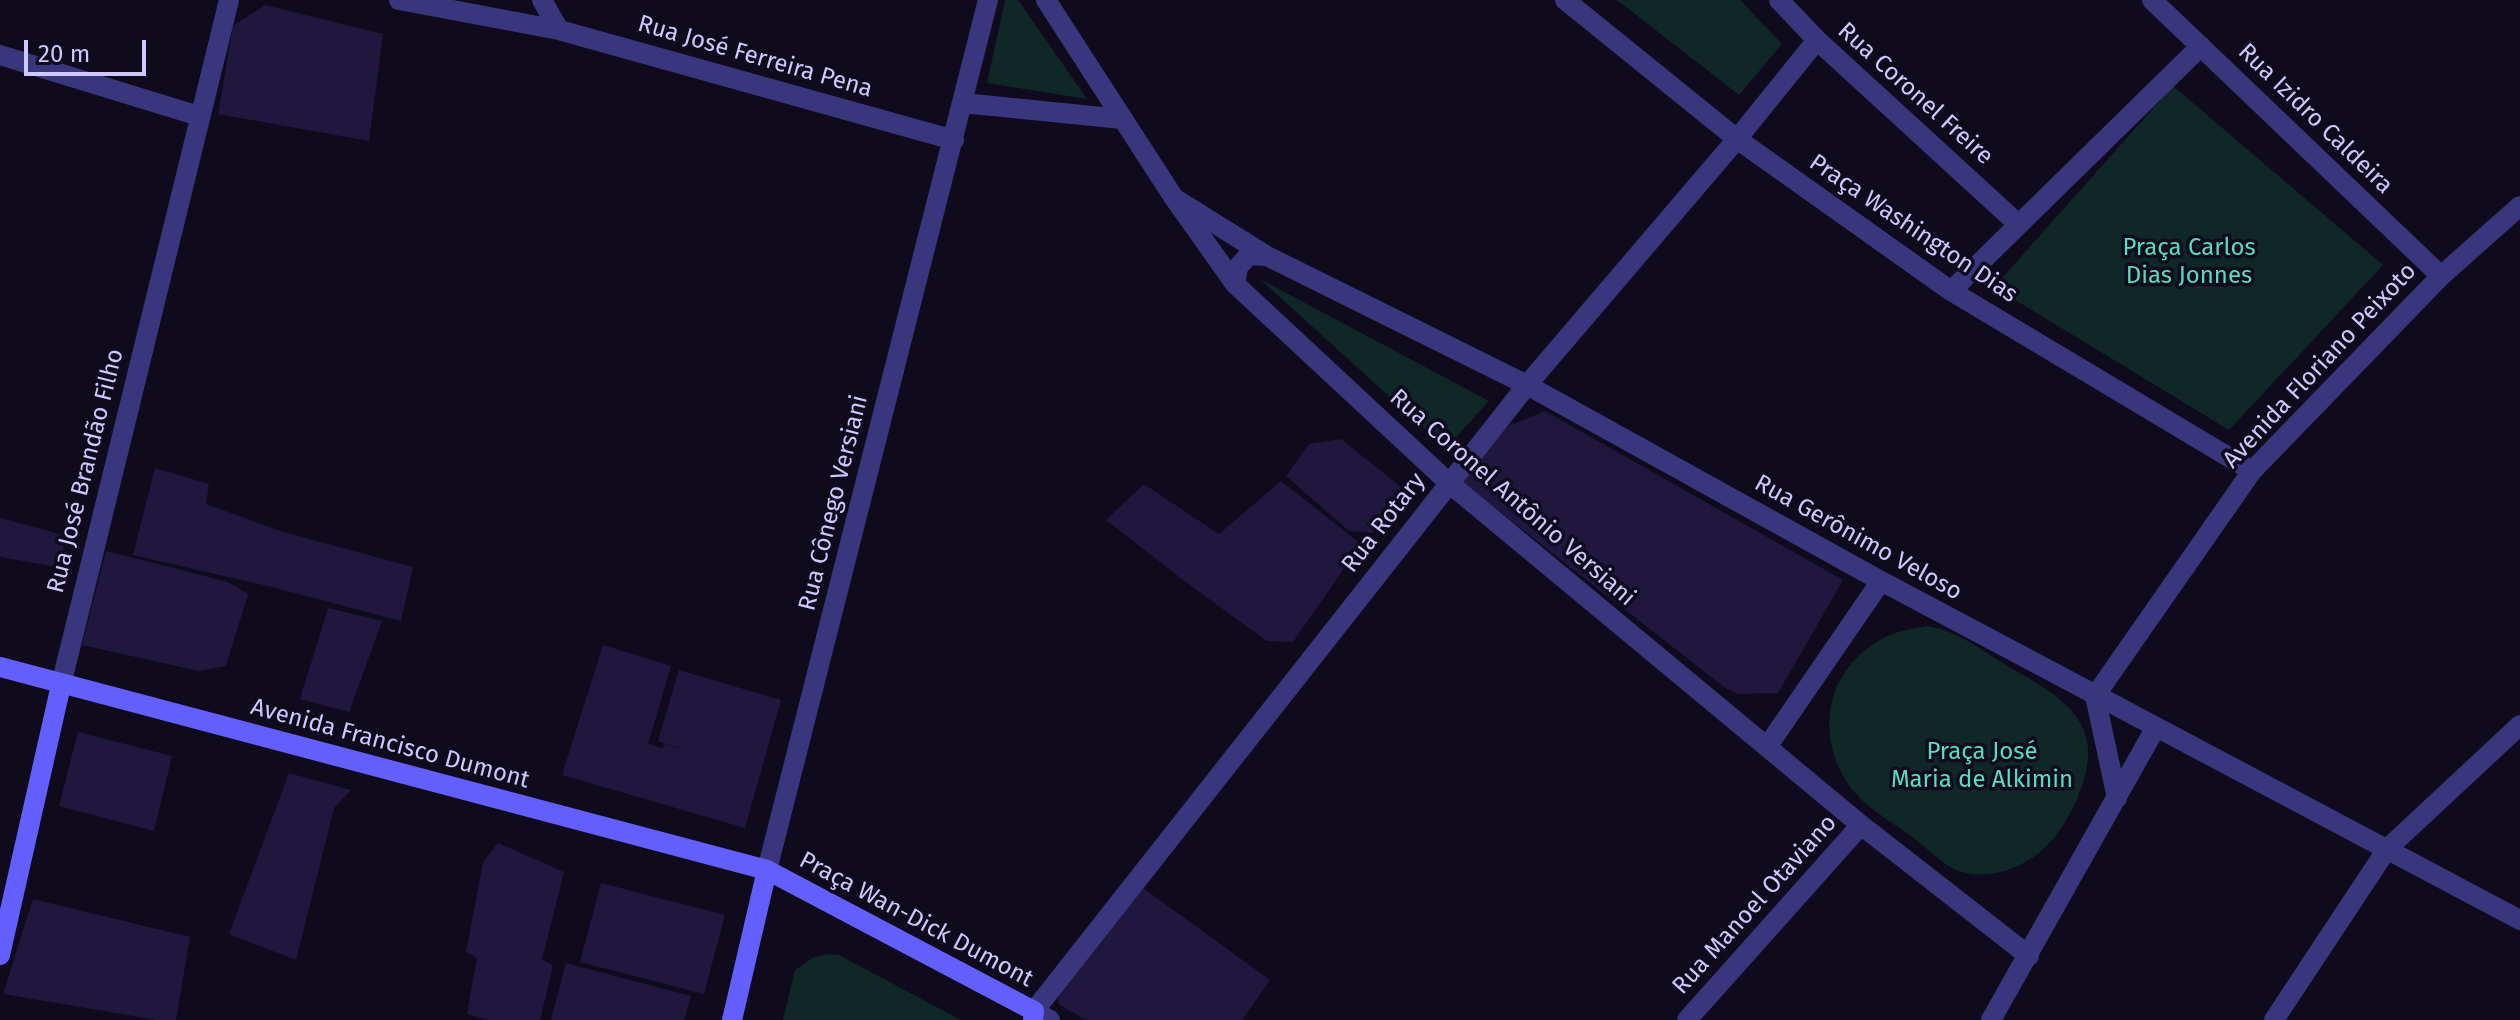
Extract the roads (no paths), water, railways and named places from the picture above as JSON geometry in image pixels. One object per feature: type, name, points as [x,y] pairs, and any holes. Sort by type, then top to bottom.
[{"type":"street","name":"Rua José Brandão Filho","points":[[0,955],[61,685],[229,0]]},
{"type":"street","name":"Rua José Ferreira Pena","points":[[399,0],[559,30],[954,140]]},
{"type":"street","points":[[542,0],[559,30]]},
{"type":"street","name":"Rua Cônego Versiani","points":[[732,1020],[767,870],[988,0]]},
{"type":"street","name":"Praça Washington Dias","points":[[1565,0],[1737,139],[1951,291],[2252,471]]},
{"type":"street","name":"Rua Coronel Freire","points":[[1779,0],[1817,40],[2018,224]]},
{"type":"street","name":"Rua Izidro Caldeira","points":[[2152,0],[2441,276]]},
{"type":"street","name":"Rua Coronel Antônio Versiani","points":[[1048,1],[1174,198],[1235,284],[1449,483],[1861,825],[2029,956]]},
{"type":"street","name":"Rua Rotary","points":[[1039,1017],[1527,385],[1737,139],[1817,40]]},
{"type":"street","points":[[1951,291],[2201,46]]},
{"type":"street","points":[[0,55],[199,116]]},
{"type":"street","points":[[963,103],[1122,119]]},
{"type":"street","name":"Rua Gerônimo Veloso","points":[[1174,198],[1267,256],[1527,385],[1881,581],[2520,920]]},
{"type":"street","name":"Avenida Floriano Peixoto","points":[[2095,696],[2252,471],[2441,276],[2520,206]]},
{"type":"street","points":[[1235,284],[1238,267],[1249,255],[1267,256]]},
{"type":"street","points":[[1767,747],[1881,581]]},
{"type":"street","name":"Avenida Francisco Dumont","points":[[0,667],[767,870]]},
{"type":"street","points":[[2095,696],[2117,798]]},
{"type":"street","points":[[2274,1020],[2387,849],[2520,725]]},
{"type":"street","points":[[1991,1020],[2156,727]]},
{"type":"street","name":"Rua Manoel Otaviano","points":[[1687,1020],[1861,825]]},
{"type":"street","name":"Praça Wan-Dick Dumont","points":[[767,870],[1039,1017]]},
{"type":"park label","name":"Praça Carlos Dias Jonnes","points":[[2189,262]]},
{"type":"park label","name":"Praça José Maria de Alkimin","points":[[1982,766]]}]
